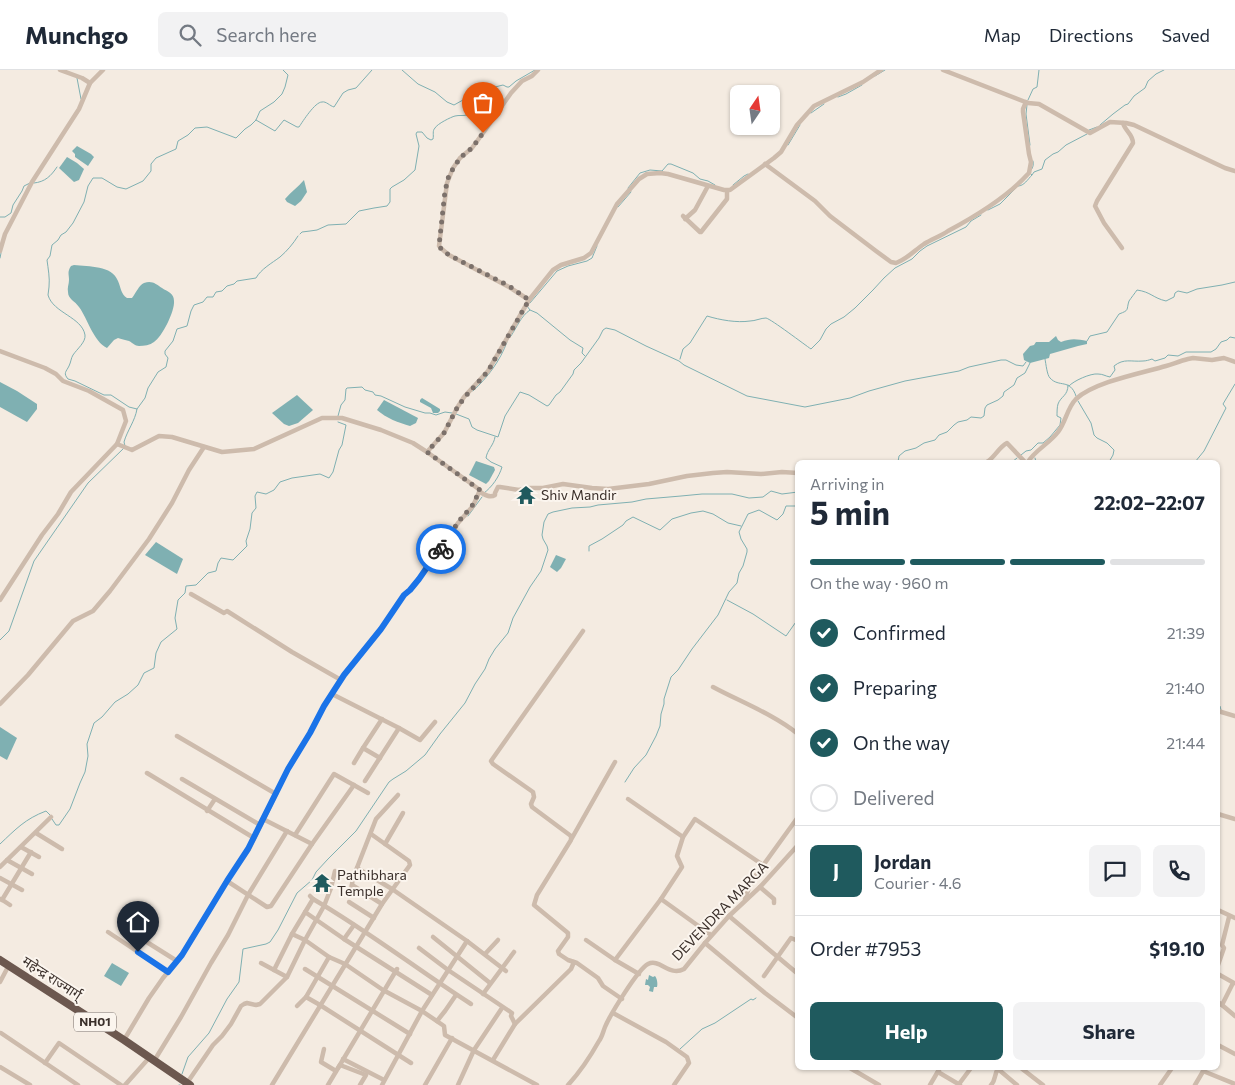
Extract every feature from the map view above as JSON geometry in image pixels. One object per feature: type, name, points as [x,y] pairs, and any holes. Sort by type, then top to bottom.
[{"type":"highway","name":"महेन्द्र राज्मार्ग्","points":[[0,960],[188,1084]]},
{"type":"street","points":[[60,70],[90,83]]},
{"type":"street","points":[[0,251],[5,234],[36,176],[79,109],[90,83],[103,70]]},
{"type":"street","points":[[529,300],[509,286],[449,255],[439,246],[447,183],[453,168],[460,158],[472,148],[511,93],[522,81],[532,76],[538,70]]},
{"type":"street","points":[[427,452],[444,433],[464,398],[488,371],[529,300],[556,267],[584,258],[591,253],[616,204],[642,176],[653,173],[668,174],[727,191],[774,158],[814,106],[863,82],[881,70]]},
{"type":"street","points":[[942,70],[1026,102],[1039,104],[1090,133],[1110,122],[1134,125],[1224,168],[1235,171]]},
{"type":"street","points":[[765,164],[814,200],[830,216],[896,264],[924,244],[948,232],[1000,199],[1029,173],[1031,162],[1023,112],[1026,102]]},
{"type":"street","points":[[1122,248],[1104,223],[1095,206],[1133,143],[1132,135],[1123,123]]},
{"type":"street","points":[[708,186],[695,210],[684,217],[700,232],[727,198],[727,191]]},
{"type":"street","points":[[0,351],[45,368],[56,374],[63,381],[90,392],[123,410],[126,421],[117,444],[71,492],[0,600]]},
{"type":"street","points":[[1029,460],[1058,433],[1074,401],[1088,390],[1131,375],[1193,358],[1212,360],[1224,358],[1235,362]]},
{"type":"street","points":[[117,444],[132,450],[159,436],[172,437],[222,452],[254,449],[322,418],[342,418],[398,436],[413,443],[480,489],[483,494],[492,496],[496,495],[498,487],[519,490],[563,484],[601,489],[649,484],[713,473],[795,473]]},
{"type":"street","points":[[990,460],[1007,443],[1025,460]]},
{"type":"street","points":[[0,704],[28,675],[73,621],[93,610],[110,591],[149,539],[204,447]]},
{"type":"street","points":[[124,1040],[149,998],[188,945],[248,849],[288,769],[341,680],[385,624],[404,595],[423,574],[458,522],[483,494]]},
{"type":"street","points":[[191,594],[224,613],[227,611],[341,680]]},
{"type":"street","points":[[572,838],[570,834],[532,807],[530,804],[534,797],[533,792],[493,764],[492,758],[583,631]]},
{"type":"street","points":[[714,688],[772,717],[795,732]]},
{"type":"street","points":[[332,694],[420,740],[435,722]]},
{"type":"street","points":[[1220,712],[1235,716]]},
{"type":"street","points":[[354,763],[382,719]]},
{"type":"street","points":[[365,781],[400,728]]},
{"type":"street","points":[[177,736],[276,794]]},
{"type":"street","points":[[363,748],[380,758]]},
{"type":"street","points":[[616,762],[534,903],[535,906],[568,933],[568,937],[558,953],[565,959],[577,962],[598,978],[603,986],[622,999]]},
{"type":"street","points":[[146,773],[254,838]]},
{"type":"street","points":[[295,835],[334,774],[368,793]]},
{"type":"street","points":[[182,779],[260,825]]},
{"type":"street","points":[[227,881],[267,907],[271,906],[354,785]]},
{"type":"street","points":[[382,904],[352,888],[353,878],[376,819],[398,794]]},
{"type":"street","points":[[207,810],[215,799]]},
{"type":"street","points":[[628,799],[683,837]]},
{"type":"street","points":[[384,844],[403,813]]},
{"type":"street","points":[[1220,815],[1235,819]]},
{"type":"street","points":[[0,867],[51,817]]},
{"type":"street","points":[[263,819],[312,844]]},
{"type":"street","points":[[615,960],[661,900],[682,867],[677,856],[683,837],[695,819],[763,865]]},
{"type":"street","points":[[745,900],[751,882],[795,821]]},
{"type":"street","points":[[45,1063],[59,1043],[123,1085],[152,1060],[181,1017],[228,935],[248,895],[287,831]]},
{"type":"street","points":[[36,833],[62,849]]},
{"type":"street","points":[[272,1085],[382,904],[410,865],[410,862],[371,834]]},
{"type":"street","points":[[21,847],[39,857]]},
{"type":"street","name":"DEVENDRA MARGA","points":[[568,1085],[601,1040],[605,1026],[639,974],[648,964],[655,962],[673,971],[684,969],[729,916],[760,887],[795,848]]},
{"type":"street","points":[[10,905],[1,899],[31,852]]},
{"type":"street","points":[[7,860],[32,874]]},
{"type":"street","points":[[358,868],[467,941],[506,971]]},
{"type":"street","points":[[188,1084],[213,1045],[231,1024],[241,1006],[248,1003],[260,1004],[288,976],[324,906],[335,871]]},
{"type":"street","points":[[0,878],[22,890]]},
{"type":"street","points":[[760,887],[774,899],[774,903]]},
{"type":"street","points":[[274,970],[311,898],[366,931],[439,984],[471,1004]]},
{"type":"street","points":[[661,900],[711,936]]},
{"type":"street","points":[[350,902],[374,918]]},
{"type":"street","points":[[1220,911],[1232,918],[1222,945],[1224,948],[1220,959]]},
{"type":"street","points":[[305,912],[432,995]]},
{"type":"street","points":[[729,916],[795,972]]},
{"type":"street","points":[[344,939],[354,925]]},
{"type":"street","points":[[126,928],[177,961]]},
{"type":"street","points":[[108,932],[168,972]]},
{"type":"street","points":[[292,934],[345,964],[383,990],[422,1011],[444,1026],[446,1035],[537,1085]]},
{"type":"street","points":[[433,938],[490,984]]},
{"type":"street","points":[[764,976],[791,938],[795,940]]},
{"type":"street","points":[[485,954],[498,940]]},
{"type":"street","points":[[586,940],[639,974]]},
{"type":"street","points":[[343,1059],[383,1083],[422,1011],[467,941]]},
{"type":"street","points":[[705,943],[795,1016]]},
{"type":"street","points":[[418,948],[502,1008],[512,1013],[511,1016],[515,1024]]},
{"type":"street","points":[[483,994],[514,952]]},
{"type":"street","points":[[297,1006],[306,997],[330,957]]},
{"type":"street","points":[[493,1060],[515,1024],[571,969],[574,962]]},
{"type":"street","points":[[261,963],[288,976]]},
{"type":"street","points":[[0,982],[9,966]]},
{"type":"street","points":[[305,969],[410,1034]]},
{"type":"street","points":[[328,1085],[396,970]]},
{"type":"street","points":[[1220,975],[1234,983],[1220,1003],[1235,1016]]},
{"type":"street","points":[[437,1021],[456,995]]},
{"type":"street","points":[[306,997],[411,1063]]},
{"type":"street","points":[[458,1085],[474,1050],[502,1008]]},
{"type":"street","points":[[614,1012],[666,1042],[687,1058],[688,1063],[674,1085]]},
{"type":"street","points":[[1,1033],[78,1085]]},
{"type":"street","points":[[425,1085],[452,1038]]},
{"type":"street","points":[[1220,1046],[1235,1054]]},
{"type":"street","points":[[320,1068],[324,1049]]},
{"type":"street","points":[[321,1062],[336,1071]]},
{"type":"street","points":[[332,1078],[340,1065],[366,1075],[360,1085]]},
{"type":"street","points":[[0,1067],[30,1085]]},
{"type":"street","points":[[853,1070],[879,1085]]},
{"type":"street","points":[[930,1085],[939,1070],[959,1085],[970,1070]]},
{"type":"street","points":[[991,1085],[996,1070]]},
{"type":"street","points":[[1000,1070],[1017,1085]]},
{"type":"street","points":[[1023,1070],[1042,1085]]},
{"type":"street","points":[[1160,1085],[1171,1070]]},
{"type":"street","points":[[1195,1085],[1203,1070]]},
{"type":"street","points":[[1206,1070],[1235,1084]]},
{"type":"water","points":[[77,146],[94,157],[88,166],[75,157],[72,151]]},
{"type":"water","points":[[67,157],[84,169],[79,180],[74,182],[59,168]]},
{"type":"water","points":[[304,180],[307,192],[301,201],[295,206],[287,202],[285,199]]},
{"type":"water","points":[[71,266],[105,269],[111,272],[118,281],[122,293],[127,298],[132,298],[141,285],[147,282],[154,283],[170,293],[174,298],[174,305],[164,329],[157,339],[151,344],[143,346],[136,346],[129,341],[118,338],[107,348],[102,345],[94,335],[79,307],[68,294],[69,271]]},
{"type":"water","points":[[1056,336],[1061,342],[1077,339],[1087,341],[1087,344],[1050,354],[1049,358],[1030,363],[1024,360],[1023,354],[1030,346],[1036,342],[1049,342]]},
{"type":"water","points":[[0,382],[37,404],[37,409],[27,422],[0,407]]},
{"type":"water","points":[[297,395],[313,410],[298,423],[289,426],[272,413]]},
{"type":"water","points":[[422,398],[440,409],[440,411],[433,413],[431,408],[420,402]]},
{"type":"water","points":[[384,400],[418,418],[416,423],[410,426],[381,413],[377,410]]},
{"type":"water","points":[[476,461],[494,467],[495,470],[486,484],[469,475]]},
{"type":"water","points":[[156,542],[183,559],[177,574],[145,555]]},
{"type":"water","points":[[556,555],[566,559],[557,572],[550,567]]},
{"type":"water","points":[[0,727],[17,738],[7,760],[0,756]]},
{"type":"water","points":[[112,963],[129,973],[121,986],[104,976]]},
{"type":"water","points":[[649,975],[655,976],[657,980],[657,987],[654,987],[653,992],[649,991],[650,987],[648,985],[645,985]]},
{"type":"waterway","points":[[125,446],[124,442],[137,409],[129,407],[111,395],[104,395],[68,379],[66,375],[72,356],[83,343],[85,335],[79,324],[55,306],[48,295],[47,260],[50,256],[52,245],[73,223],[84,202],[88,186],[93,178],[102,178],[117,187],[126,189],[143,181],[151,171],[151,164],[156,158],[176,149],[178,141],[195,128],[207,127],[236,138],[256,120],[260,111],[282,94],[288,75],[283,70]]},
{"type":"waterway","points":[[256,120],[275,131],[284,120],[299,127],[316,105],[324,102],[334,107],[343,93],[356,88],[372,70]]},
{"type":"waterway","points":[[402,70],[418,84],[435,92],[454,105],[463,100],[481,95],[491,88],[503,85],[509,87],[535,70]]},
{"type":"waterway","points":[[875,76],[885,70]]},
{"type":"waterway","points":[[1028,100],[1033,89],[1037,87],[1039,70]]},
{"type":"waterway","points":[[1100,125],[1128,104],[1134,96],[1145,88],[1148,81],[1164,70]]},
{"type":"waterway","points":[[77,78],[81,99]]},
{"type":"waterway","points":[[838,97],[862,85]]},
{"type":"waterway","points":[[300,234],[328,225],[346,224],[359,211],[387,206],[390,202],[390,189],[415,170],[419,146],[417,132],[422,132],[427,138],[433,139],[433,132],[436,126],[455,116],[474,112],[485,100],[485,92]]},
{"type":"waterway","points":[[811,113],[824,104]]},
{"type":"waterway","points":[[1027,105],[1026,114],[1030,145]]},
{"type":"waterway","points":[[788,145],[800,125]]},
{"type":"waterway","points":[[1089,130],[1097,127]]},
{"type":"waterway","points":[[1032,175],[1034,172],[1042,169],[1045,160],[1053,154],[1087,134]]},
{"type":"waterway","points":[[1031,170],[1033,161]]},
{"type":"waterway","points":[[628,188],[640,173],[650,170],[662,171],[668,164],[693,173],[700,179],[715,185]]},
{"type":"waterway","points":[[34,183],[47,178],[57,167]]},
{"type":"waterway","points":[[733,185],[748,174]]},
{"type":"waterway","points":[[988,210],[1000,204],[1018,186],[1026,182],[1031,174]]},
{"type":"waterway","points":[[0,217],[5,217],[11,213],[13,205],[24,186],[30,183]]},
{"type":"waterway","points":[[618,207],[631,192]]},
{"type":"waterway","points":[[680,359],[683,349],[690,343],[707,316],[740,322],[766,318],[811,349],[831,324],[855,308],[895,268],[912,259],[927,246],[966,227],[971,221],[981,215]]},
{"type":"waterway","points":[[137,409],[145,398],[148,388],[158,372],[166,367],[168,358],[165,351],[173,341],[177,329],[187,326],[194,305],[203,302],[207,297],[213,297],[216,292],[222,291],[237,281],[256,278],[264,269],[280,257],[298,236]]},
{"type":"waterway","points":[[530,303],[557,271],[592,258],[597,246]]},
{"type":"waterway","points":[[0,258],[1,253]]},
{"type":"waterway","points":[[1087,341],[1090,336],[1107,332],[1119,314],[1126,311],[1129,301],[1137,290],[1166,301],[1174,297],[1178,291],[1187,293],[1197,289],[1235,282]]},
{"type":"waterway","points":[[511,336],[522,318],[530,310],[527,306]]},
{"type":"waterway","points":[[530,310],[537,313],[570,340],[583,348],[582,353],[585,356]]},
{"type":"waterway","points":[[456,414],[469,419],[472,427],[477,430],[498,437],[505,416],[520,392],[547,406],[549,405],[606,328],[615,330],[747,396],[805,407],[850,398],[905,381],[959,371],[1001,360],[1023,366],[1026,362]]},
{"type":"waterway","points":[[1069,386],[1078,380],[1095,374],[1110,377],[1115,370],[1114,366],[1121,362],[1152,359],[1155,361],[1168,355],[1178,356],[1186,352],[1211,352],[1221,342],[1230,337],[1235,338]]},
{"type":"waterway","points":[[473,391],[493,368],[507,342]]},
{"type":"waterway","points":[[1045,359],[1050,378],[1053,381],[1071,387],[1076,396]]},
{"type":"waterway","points":[[898,460],[899,456],[905,451],[935,440],[958,422],[971,417],[981,418],[984,416],[987,405],[1003,396],[1004,392],[1014,385],[1017,378],[1025,373],[1030,363]]},
{"type":"waterway","points":[[1197,460],[1204,451],[1226,408],[1223,404],[1235,384]]},
{"type":"waterway","points":[[1021,455],[1031,450],[1038,443],[1043,443],[1060,425],[1061,418],[1057,416],[1058,405],[1059,401],[1066,394],[1068,385]]},
{"type":"waterway","points":[[338,416],[341,405],[345,400],[346,389],[362,387],[373,392],[375,395],[425,413],[436,415],[445,412],[452,413]]},
{"type":"waterway","points":[[1078,401],[1091,423],[1094,435],[1114,450],[1110,460]]},
{"type":"waterway","points":[[52,819],[56,825],[59,825],[70,809],[85,772],[88,756],[87,744],[94,723],[115,702],[138,685],[144,673],[154,668],[156,653],[161,642],[177,629],[175,618],[178,600],[185,593],[186,586],[196,585],[208,573],[216,571],[221,558],[233,560],[247,546],[246,541],[252,513],[256,508],[255,496],[257,492],[266,494],[274,490],[280,482],[292,478],[320,474],[329,478],[333,472],[342,445],[346,425],[338,422]]},
{"type":"waterway","points":[[484,493],[495,482],[502,467],[486,458],[495,437]]},
{"type":"waterway","points":[[0,640],[9,631],[34,561],[88,483],[124,448]]},
{"type":"waterway","points":[[182,1074],[188,1057],[209,1033],[227,999],[239,982],[243,949],[270,942],[297,893],[312,880],[316,872],[356,831],[389,782],[425,755],[465,703],[495,649],[508,633],[513,618],[541,571],[548,550],[542,535],[544,522],[548,514],[572,508],[702,494],[732,494],[749,498],[763,497],[771,491],[782,494],[795,492]]},
{"type":"waterway","points":[[468,516],[482,497]]},
{"type":"waterway","points":[[625,782],[646,755],[656,736],[671,677],[718,615],[729,592],[737,583],[747,552],[739,532],[748,514],[759,510],[777,520],[783,514],[786,506],[795,506]]},
{"type":"waterway","points":[[589,551],[589,546],[633,517],[660,530],[672,519],[703,511],[713,514],[728,523],[741,526]]},
{"type":"waterway","points":[[727,600],[753,614],[786,636],[795,623]]},
{"type":"waterway","points":[[1220,706],[1221,710]]},
{"type":"waterway","points":[[0,844],[32,817],[46,811],[50,815]]},
{"type":"waterway","points":[[680,1049],[702,1029],[715,1023],[751,999],[756,998]]},
{"type":"way so far","points":[[441,549],[458,522],[471,509],[480,490],[427,452],[440,439],[464,398],[488,371],[529,300],[509,286],[449,255],[439,246],[445,191],[449,175],[460,158],[472,148],[483,133]]},
{"type":"place","name":"Shiv Mandir","points":[[526,495]]},
{"type":"place","name":"Pathibhara Temple","points":[[322,883]]},
{"type":"route","points":[[138,952],[168,972],[182,955],[248,849],[288,769],[324,706],[344,675],[441,549]]}]
